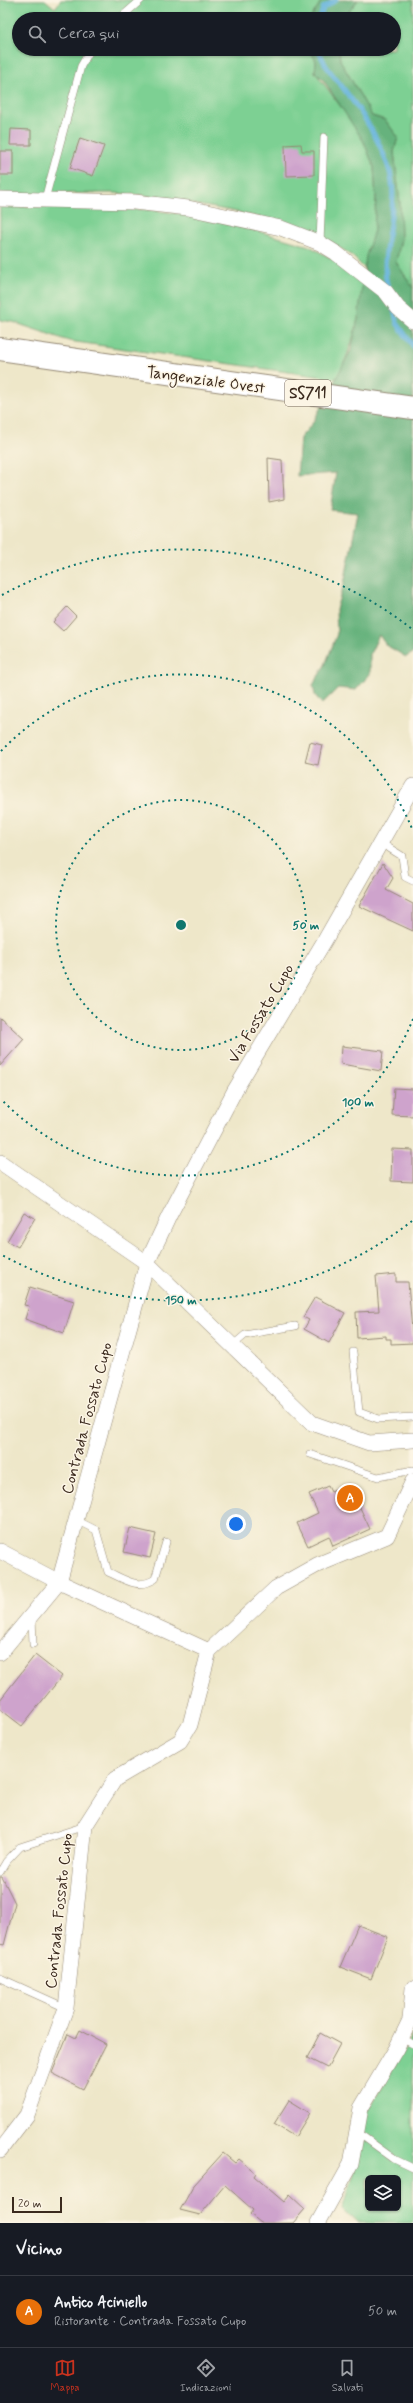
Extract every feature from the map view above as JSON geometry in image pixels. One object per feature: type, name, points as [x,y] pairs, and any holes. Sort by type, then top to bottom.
[{"type":"main road","name":"Tangenziale Ovest","points":[[0,349],[413,408]]},
{"type":"street","points":[[0,199],[134,202],[188,208],[281,228],[320,243],[336,253],[386,292],[398,308],[413,321]]},
{"type":"street","name":"Via Fossato Cupo","points":[[147,1263],[168,1216],[235,1090],[325,940],[413,786]]},
{"type":"street","points":[[0,1162],[147,1263],[312,1423],[369,1443],[413,1440]]},
{"type":"street","name":"Contrada Fossato Cupo","points":[[59,1582],[147,1263]]},
{"type":"street","points":[[0,1551],[59,1582],[209,1651],[276,1588],[317,1565],[387,1536],[413,1481]]},
{"type":"street","points":[[0,1653],[59,1582]]},
{"type":"street","name":"Contrada Fossato Cupo","points":[[0,2150],[27,2115],[66,2008],[85,1826],[115,1779],[180,1742],[190,1725],[209,1651]]},
{"type":"street","points":[[318,2223],[351,2164],[361,2108],[407,2041],[413,1988]]},
{"type":"lane","points":[[127,12],[141,0]]},
{"type":"lane","points":[[45,199],[81,66],[87,56]]},
{"type":"lane","points":[[320,243],[324,137]]},
{"type":"lane","points":[[381,843],[402,856],[405,877],[413,881]]},
{"type":"lane","points":[[232,1346],[245,1335],[295,1326]]},
{"type":"lane","points":[[353,1352],[359,1412],[378,1419],[413,1417]]},
{"type":"lane","points":[[310,1454],[378,1477],[413,1470]]},
{"type":"lane","points":[[76,1520],[96,1530],[108,1572],[137,1585],[147,1584],[155,1579],[166,1542]]},
{"type":"lane","points":[[32,1615],[33,1644]]},
{"type":"lane","points":[[0,1872],[6,1862],[20,1847],[85,1826]]},
{"type":"lane","points":[[0,1978],[66,2008]]},
{"type":"lane","points":[[356,2132],[394,2159],[413,2168]]},
{"type":"green space","points":[[0,0],[45,0],[55,8],[61,0],[322,0],[314,12],[12,12],[12,56],[313,56],[316,61],[315,72],[350,119],[364,142],[374,167],[376,198],[374,230],[365,269],[350,254],[308,229],[232,211],[142,195],[113,193],[0,194]]},
{"type":"green space","points":[[322,0],[358,0],[349,12],[314,12]]},
{"type":"green space","points":[[358,0],[413,0],[413,288],[396,262],[401,239],[400,203],[394,151],[398,137],[385,120],[372,116],[340,60],[340,56],[401,56],[401,12],[349,12]]},
{"type":"green space","points":[[313,56],[340,56],[340,60],[372,116],[385,120],[398,137],[394,152],[400,203],[401,239],[396,262],[413,288],[413,653],[406,657],[386,645],[379,635],[370,654],[370,674],[356,690],[338,688],[322,704],[315,695],[313,685],[325,665],[337,634],[336,609],[344,584],[358,513],[330,510],[336,473],[297,476],[300,438],[312,424],[351,350],[358,319],[366,256],[374,230],[376,198],[374,167],[364,142],[324,81],[315,72],[316,61]]},
{"type":"green space","points":[[66,206],[151,210],[213,218],[309,246],[338,262],[364,280],[355,331],[337,379],[69,341],[13,322],[0,320],[0,207]]},
{"type":"green space","points":[[413,2035],[413,2223],[358,2223],[343,2209],[359,2156],[364,2117]]},
{"type":"building","points":[[11,129],[31,130],[31,145],[10,145]]},
{"type":"building","points":[[80,138],[104,146],[93,176],[70,168]]},
{"type":"building","points":[[301,144],[302,151],[314,151],[314,175],[286,176],[285,145]]},
{"type":"building","points":[[0,151],[13,151],[13,175],[0,175]]},
{"type":"building","points":[[268,458],[282,460],[284,499],[269,502]]},
{"type":"building","points":[[67,607],[76,616],[63,631],[53,622]]},
{"type":"building","points":[[310,742],[322,745],[318,765],[305,762]]},
{"type":"building","points":[[383,863],[393,878],[386,890],[413,904],[413,931],[359,906]]},
{"type":"building","points":[[0,1017],[24,1039],[0,1066]]},
{"type":"building","points":[[342,1046],[383,1051],[381,1071],[341,1064]]},
{"type":"building","points":[[394,1088],[413,1089],[413,1116],[392,1115]]},
{"type":"building","points":[[392,1149],[413,1150],[413,1182],[391,1181]]},
{"type":"building","points":[[24,1212],[35,1218],[18,1247],[7,1241]]},
{"type":"building","points":[[396,1274],[396,1282],[408,1282],[413,1343],[391,1344],[391,1339],[386,1339],[386,1336],[357,1338],[356,1312],[379,1311],[376,1276]]},
{"type":"building","points":[[30,1287],[74,1301],[64,1333],[25,1319],[29,1306],[24,1305]]},
{"type":"building","points":[[315,1297],[345,1313],[329,1343],[304,1329],[309,1320],[303,1317]]},
{"type":"building","points":[[349,1484],[370,1529],[333,1546],[329,1536],[308,1546],[297,1523],[318,1513],[309,1494],[328,1486],[331,1492]]},
{"type":"building","points":[[130,1528],[156,1534],[150,1558],[124,1552]]},
{"type":"building","points":[[35,1655],[62,1676],[22,1726],[0,1709],[0,1700]]},
{"type":"building","points":[[0,1877],[2,1877],[15,1903],[4,1945],[0,1944]]},
{"type":"building","points":[[358,1925],[388,1937],[371,1979],[340,1967]]},
{"type":"building","points":[[80,2030],[106,2044],[83,2089],[52,2073],[68,2034],[76,2038]]},
{"type":"building","points":[[320,2033],[340,2044],[327,2068],[307,2058]]},
{"type":"building","points":[[289,2100],[310,2113],[295,2137],[274,2124]]},
{"type":"building","points":[[223,2153],[235,2163],[239,2159],[256,2173],[254,2176],[284,2202],[290,2195],[305,2209],[293,2223],[261,2223],[250,2214],[253,2210],[225,2185],[200,2215],[180,2210],[194,2185]]},
{"type":"waterway","points":[[322,12],[323,8],[336,0]]},
{"type":"waterway","points":[[322,56],[327,67],[364,118],[380,147],[388,166],[392,181],[393,196],[385,258],[385,274],[388,289]]},
{"type":"waterway","points":[[394,310],[397,323],[413,346]]},
{"type":"place","name":"Antico Aciniello","points":[[350,1498]]}]
